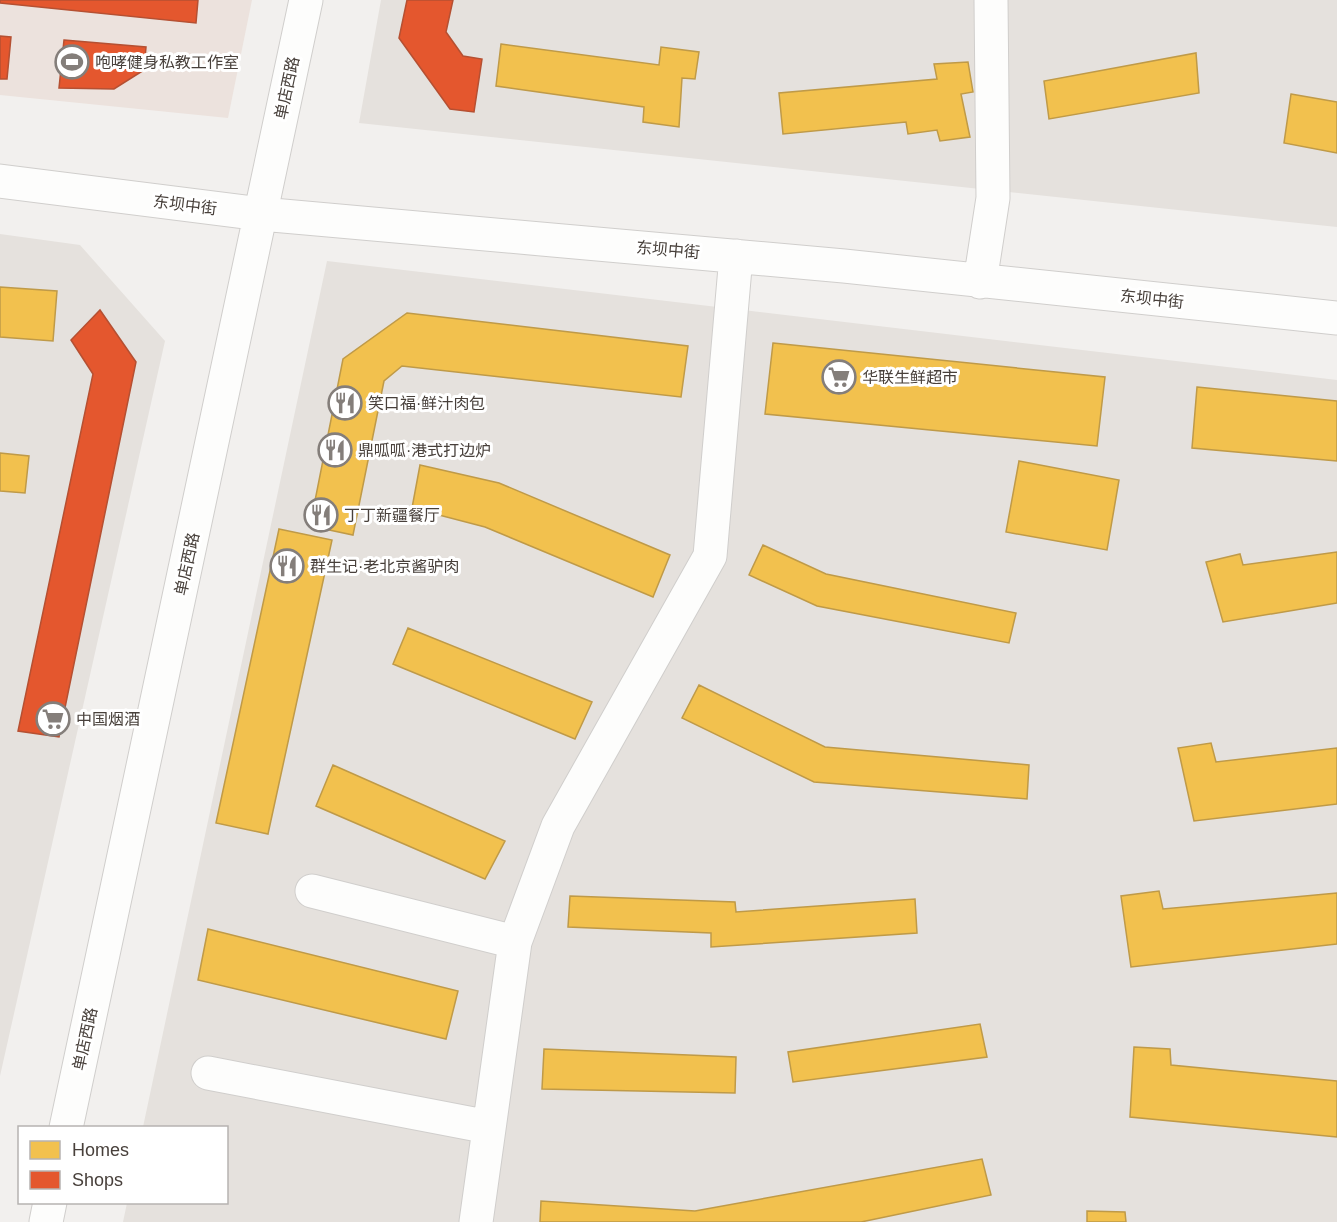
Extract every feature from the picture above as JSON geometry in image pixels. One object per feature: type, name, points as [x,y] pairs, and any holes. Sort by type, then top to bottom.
[{"type":"street","name":"单店西路","points":[[66,1126],[306,0]]},
{"type":"street","points":[[980,282],[993,198],[991,0]]},
{"type":"street","name":"东坝中街","points":[[0,182],[261,214],[844,266],[1337,318]]},
{"type":"street","points":[[476,1222],[515,942],[558,825],[710,556],[736,256]]},
{"type":"street","points":[[312,891],[515,942]]},
{"type":"street","points":[[208,1073],[489,1127]]},
{"type":"street","points":[[46,1222],[50,1204]]},
{"type":"shaded area","points":[[0,0],[252,0],[228,118],[0,95]]},
{"type":"shaded area","points":[[381,0],[1337,0],[1337,227],[359,123]]},
{"type":"shaded area","points":[[0,234],[80,245],[165,341],[0,1076]]},
{"type":"shaded area","points":[[327,261],[1337,380],[1337,1222],[123,1222],[127,1204],[228,1204],[228,1126],[143,1126]]},
{"type":"building: Homes","points":[[501,44],[659,65],[661,47],[699,52],[695,79],[682,78],[679,127],[643,122],[644,107],[496,86]]},
{"type":"building: Homes","points":[[1196,53],[1199,93],[1049,119],[1044,81]]},
{"type":"building: Homes","points":[[968,62],[973,92],[961,94],[970,137],[940,141],[937,130],[908,134],[906,122],[783,134],[779,93],[937,79],[934,64]]},
{"type":"building: Homes","points":[[1291,94],[1337,102],[1337,153],[1284,143]]},
{"type":"building: Homes","points":[[0,287],[57,291],[53,341],[0,337]]},
{"type":"building: Homes","points":[[407,313],[688,346],[681,397],[402,366],[384,381],[353,535],[310,526],[343,359]]},
{"type":"building: Homes","points":[[773,343],[1105,377],[1097,446],[765,414]]},
{"type":"building: Homes","points":[[1197,387],[1337,401],[1337,461],[1192,448]]},
{"type":"building: Homes","points":[[0,453],[29,456],[25,493],[0,491]]},
{"type":"building: Homes","points":[[1019,461],[1119,480],[1107,550],[1006,532]]},
{"type":"building: Homes","points":[[420,465],[499,483],[670,555],[653,597],[485,527],[412,508]]},
{"type":"building: Homes","points":[[279,529],[332,540],[268,834],[216,823]]},
{"type":"building: Homes","points":[[763,545],[826,574],[1016,613],[1009,643],[817,606],[749,575]]},
{"type":"building: Homes","points":[[1337,552],[1337,603],[1223,622],[1206,562],[1240,554],[1243,565]]},
{"type":"building: Homes","points":[[408,628],[592,702],[575,739],[393,664]]},
{"type":"building: Homes","points":[[699,685],[825,747],[1029,765],[1027,799],[814,782],[682,718]]},
{"type":"building: Homes","points":[[1211,743],[1216,762],[1337,748],[1337,804],[1194,821],[1178,748]]},
{"type":"building: Homes","points":[[333,765],[505,841],[485,879],[316,806]]},
{"type":"building: Homes","points":[[1159,891],[1163,909],[1337,893],[1337,944],[1131,967],[1121,896]]},
{"type":"building: Homes","points":[[570,896],[735,902],[736,912],[915,899],[917,933],[711,947],[711,933],[568,927]]},
{"type":"building: Homes","points":[[208,929],[458,991],[446,1039],[198,980]]},
{"type":"building: Homes","points":[[980,1024],[987,1057],[793,1082],[788,1052]]},
{"type":"building: Homes","points":[[1134,1047],[1170,1049],[1171,1065],[1337,1081],[1337,1137],[1130,1117]]},
{"type":"building: Homes","points":[[544,1049],[736,1057],[735,1093],[542,1089]]},
{"type":"building: Homes","points":[[982,1159],[991,1195],[861,1222],[540,1222],[541,1201],[695,1211]]},
{"type":"building: Homes","points":[[1087,1211],[1125,1212],[1126,1222],[1087,1222]]},
{"type":"building: Shops","points":[[0,0],[198,0],[196,23],[0,3]]},
{"type":"building: Shops","points":[[407,0],[453,0],[446,32],[463,56],[482,59],[474,112],[450,109],[399,38]]},
{"type":"building: Shops","points":[[0,36],[11,37],[7,79],[0,79]]},
{"type":"building: Shops","points":[[64,40],[146,47],[144,70],[114,89],[59,88]]},
{"type":"building: Shops","points":[[100,310],[136,362],[59,737],[18,731],[93,374],[71,340]]},
{"type":"place","name":"咆哮健身私教工作室","points":[[72,62]]},
{"type":"place","name":"华联生鲜超市","points":[[839,377]]},
{"type":"place","name":"笑口福·鲜汁肉包","points":[[345,403]]},
{"type":"place","name":"鼎呱呱·港式打边炉","points":[[335,450]]},
{"type":"place","name":"丁丁新疆餐厅","points":[[321,515]]},
{"type":"place","name":"群生记·老北京酱驴肉","points":[[287,566]]},
{"type":"place","name":"中国烟酒","points":[[53,719]]}]
